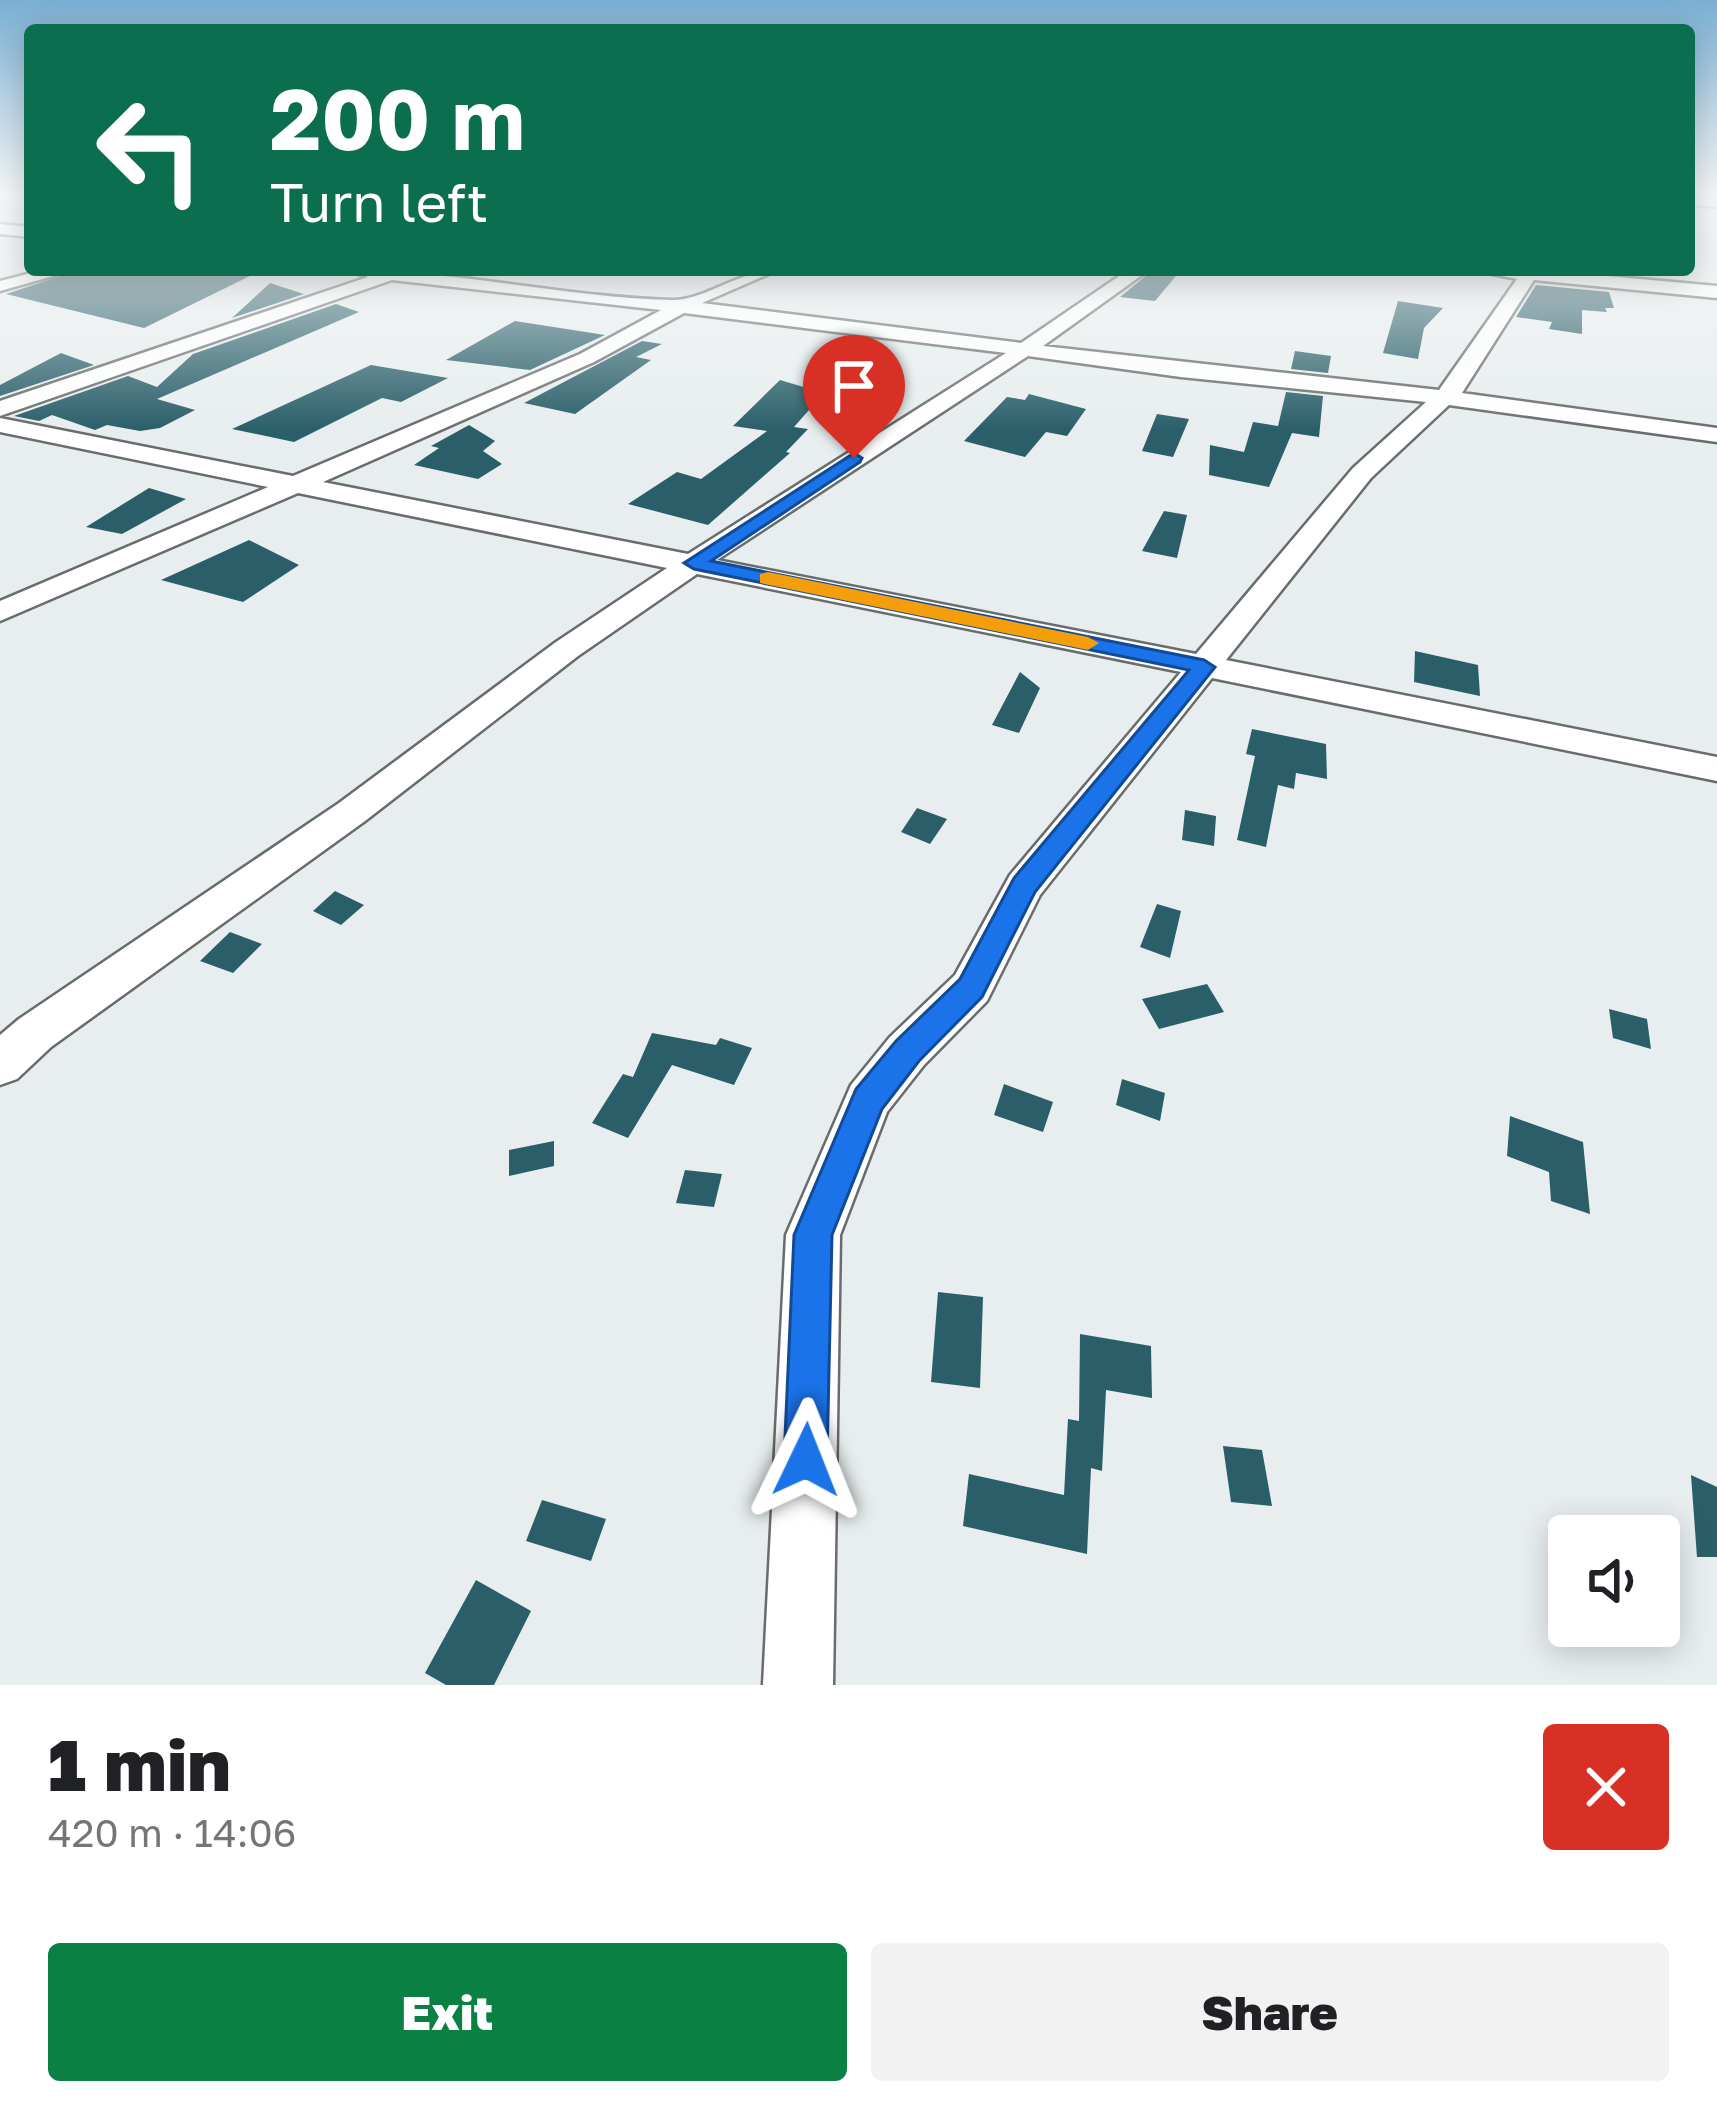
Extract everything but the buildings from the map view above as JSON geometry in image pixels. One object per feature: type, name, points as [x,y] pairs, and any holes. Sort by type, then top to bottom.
[{"type":"street","points":[[0,286],[41,276]]},
{"type":"street","points":[[0,409],[388,276]]},
{"type":"street","points":[[431,276],[1181,371],[1443,398],[1717,436]]},
{"type":"street","points":[[0,612],[587,358],[679,308],[755,276]]},
{"type":"street","points":[[0,1064],[35,1033],[352,812],[567,649],[1132,276]]},
{"type":"street","points":[[798,1685],[813,1235],[868,1100],[907,1051],[971,988],[1024,886],[1362,473],[1443,398],[1529,276]]},
{"type":"street","points":[[1560,276],[1717,292]]},
{"type":"street","points":[[0,424],[1717,770]]},
{"type":"slow traffic","points":[[768,578],[1088,643]]},
{"type":"route","points":[[806,1460],[813,1235],[868,1100],[907,1051],[971,988],[1024,886],[1204,667],[694,563],[854,458]]}]
